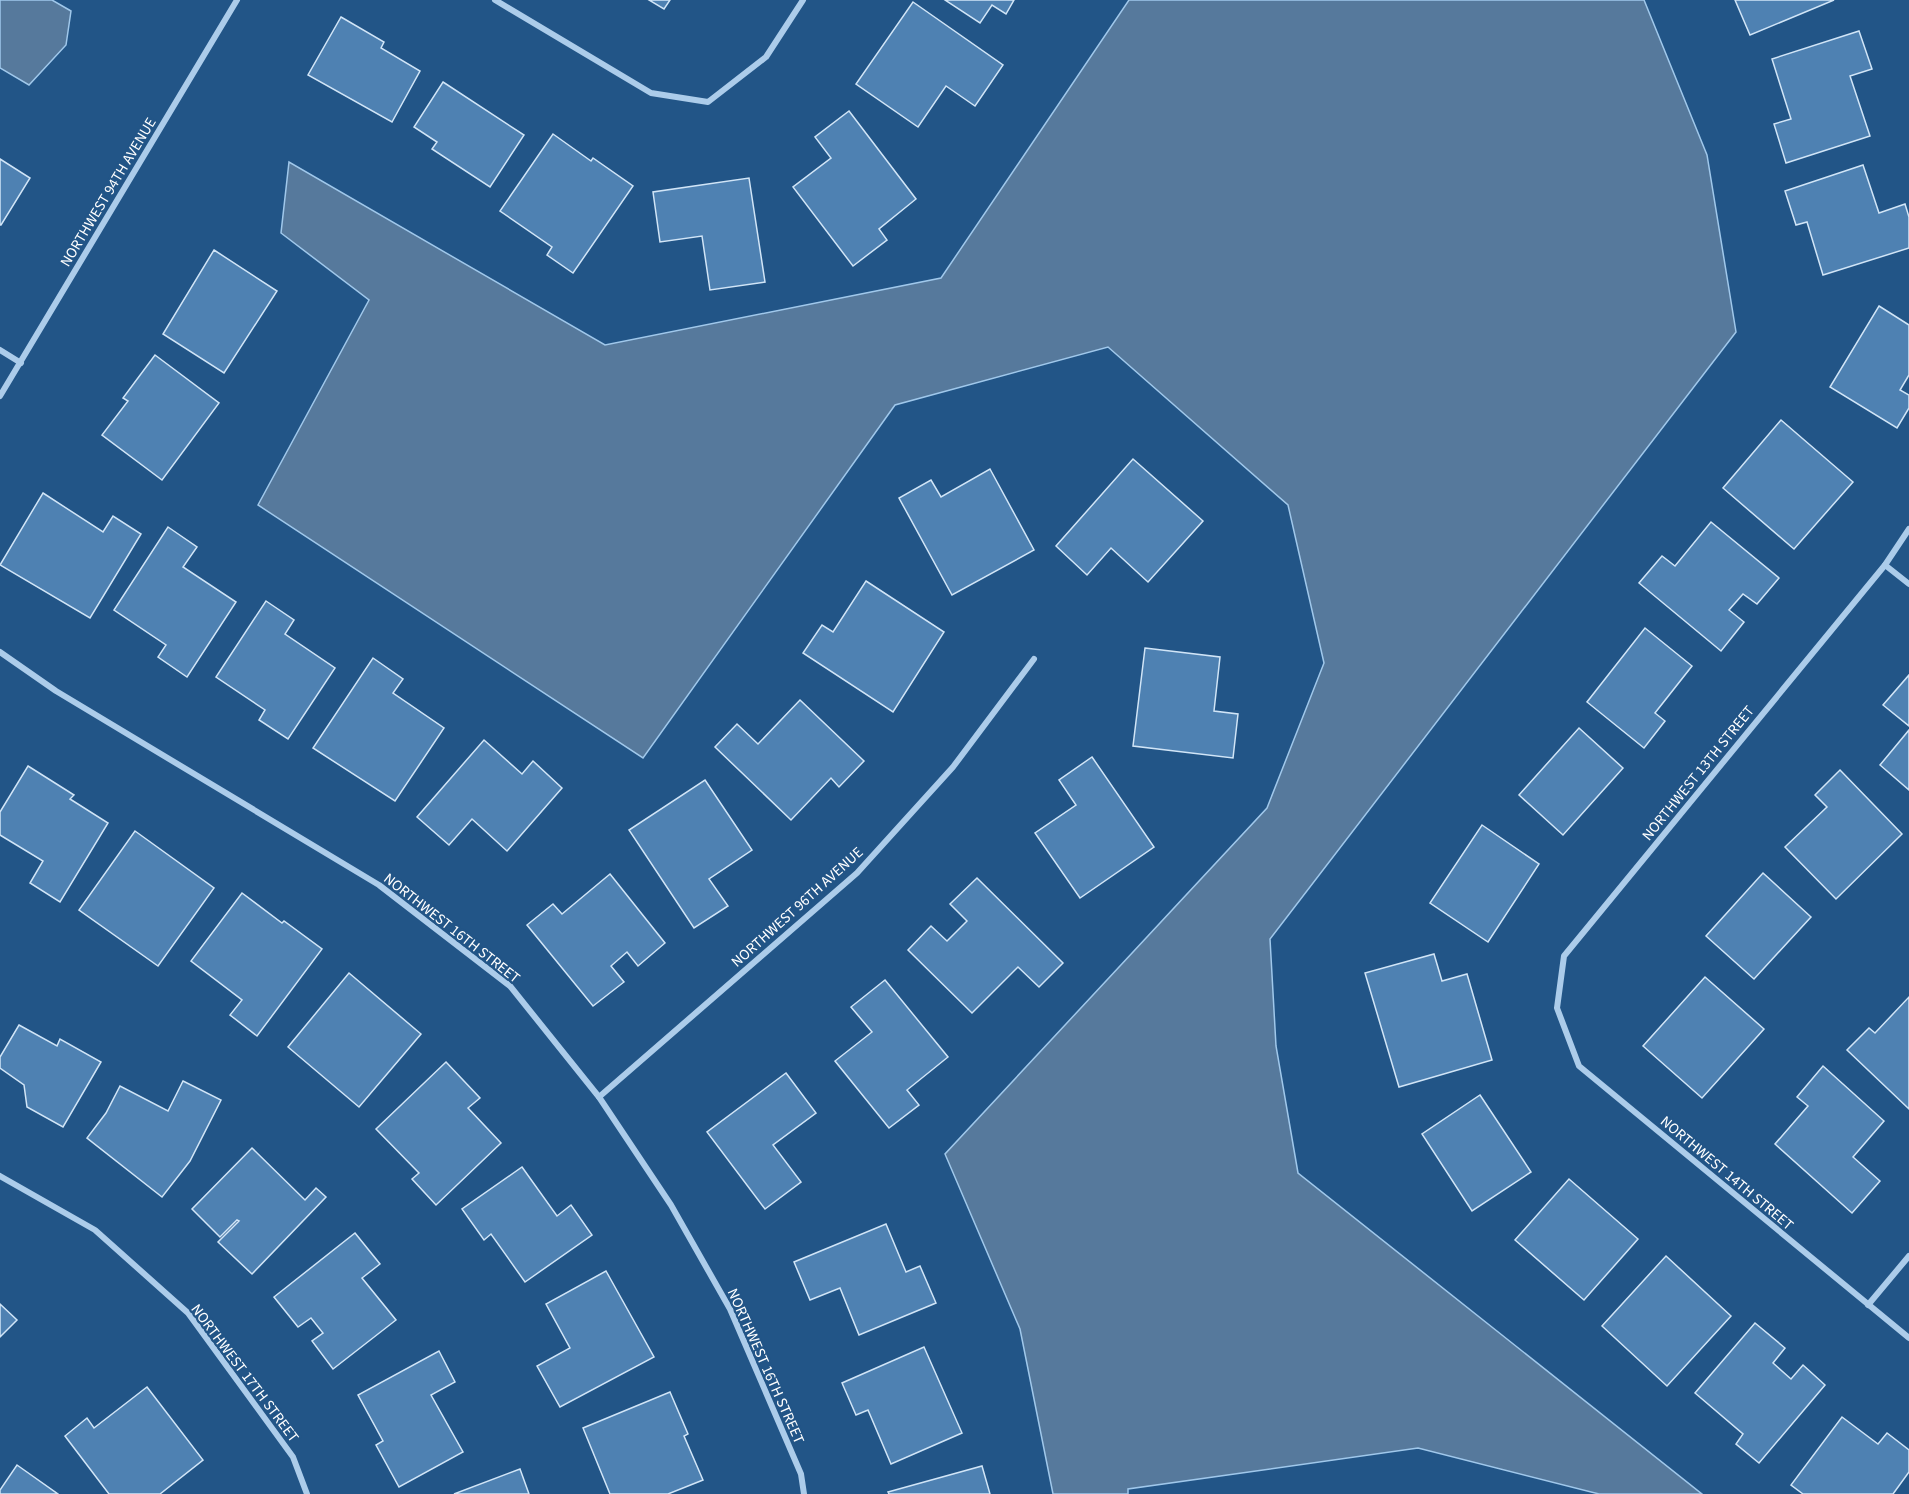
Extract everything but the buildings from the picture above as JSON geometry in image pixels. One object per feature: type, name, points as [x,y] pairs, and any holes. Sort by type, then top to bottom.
[{"type":"street","name":"NORTHWEST 94TH AVENUE","points":[[0,396],[237,0]]},
{"type":"street","points":[[495,0],[651,93],[708,102],[766,57],[804,0]]},
{"type":"street","points":[[0,350],[21,363]]},
{"type":"street","name":"NORTHWEST 13TH STREET","points":[[1557,1008],[1564,956],[1884,565],[1909,529]]},
{"type":"street","points":[[1884,565],[1909,584]]},
{"type":"street","name":"NORTHWEST 16TH STREET","points":[[0,652],[56,691],[379,885],[510,986],[599,1097],[671,1205],[730,1309],[801,1474],[804,1494]]},
{"type":"street","name":"NORTHWEST 96TH AVENUE","points":[[599,1097],[857,873],[953,767],[1035,658]]},
{"type":"street","name":"NORTHWEST 14TH STREET","points":[[1557,1008],[1579,1066],[1909,1338]]},
{"type":"street","name":"NORTHWEST 17TH STREET","points":[[0,1176],[95,1230],[188,1313],[293,1457],[307,1494]]},
{"type":"street","points":[[1868,1305],[1909,1256]]},
{"type":"water","points":[[0,0],[52,0],[71,11],[66,45],[29,85],[0,68]]},
{"type":"water","points":[[1129,0],[1644,0],[1707,155],[1736,332],[1270,939],[1276,1046],[1298,1173],[1702,1494],[1599,1494],[1418,1448],[1128,1489],[1128,1494],[1053,1494],[1020,1329],[945,1154],[1267,808],[1324,663],[1288,505],[1108,347],[895,405],[643,758],[258,505],[369,300],[281,233],[289,162],[605,345],[941,278]]}]
